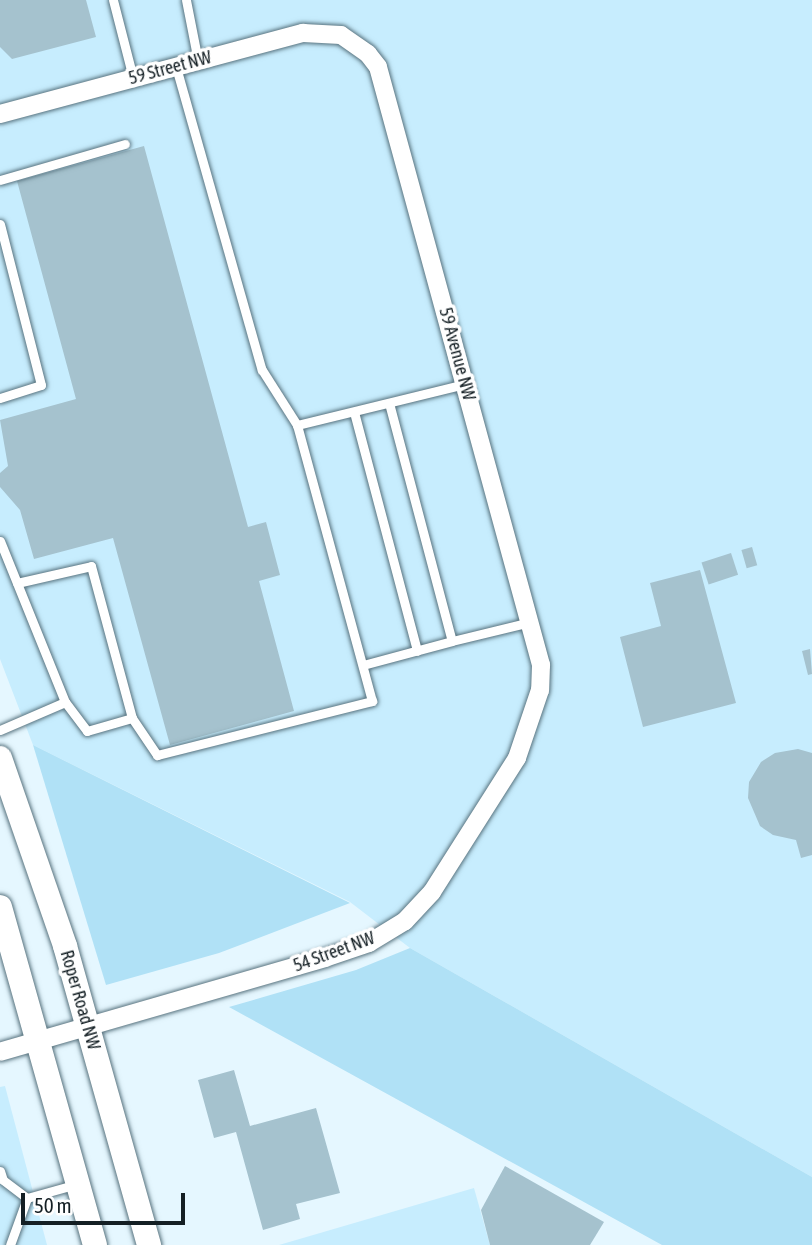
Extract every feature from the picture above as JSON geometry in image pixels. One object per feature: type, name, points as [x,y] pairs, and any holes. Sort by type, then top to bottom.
[{"type":"main road","name":"Roper Road NW","points":[[0,758],[87,1026],[149,1245]]},
{"type":"main road","points":[[0,907],[95,1245]]},
{"type":"street","name":"59 Street NW","points":[[0,114],[303,33],[341,35]]},
{"type":"street","name":"59 Avenue NW","points":[[341,35],[378,67],[530,622],[541,665],[540,690]]},
{"type":"street","name":"54 Street NW","points":[[0,1052],[336,954],[369,943],[405,921],[432,892],[499,789],[528,732],[540,690]]},
{"type":"lane","points":[[113,0],[133,78]]},
{"type":"lane","points":[[186,0],[198,61]]},
{"type":"lane","points":[[17,583],[91,566],[132,718],[156,755],[372,701],[297,425],[262,370],[176,67]]},
{"type":"lane","points":[[0,180],[125,144]]},
{"type":"lane","points":[[0,224],[41,385],[0,398]]},
{"type":"lane","points":[[297,425],[465,384]]},
{"type":"lane","points":[[388,403],[452,641]]},
{"type":"lane","points":[[354,412],[417,651]]},
{"type":"lane","points":[[0,541],[65,702],[87,731],[132,718]]},
{"type":"lane","points":[[363,665],[530,622]]},
{"type":"lane","points":[[0,730],[65,702]]},
{"type":"lane","points":[[0,1171],[3,1180],[27,1198]]},
{"type":"lane","points":[[27,1198],[78,1183]]},
{"type":"lane","points":[[10,1245],[27,1198]]},
{"type":"shaded area","points":[[0,0],[812,0],[812,1177],[410,948],[350,902],[33,745],[0,659]]},
{"type":"shaded area","points":[[33,745],[350,903],[219,953],[106,985]]},
{"type":"shaded area","points":[[410,948],[812,1177],[812,1245],[662,1245],[229,1007],[356,970]]},
{"type":"shaded area","points":[[5,1086],[47,1245],[0,1245],[0,1087]]},
{"type":"shaded area","points":[[474,1188],[490,1245],[279,1245]]},
{"type":"building","points":[[0,0],[86,0],[96,37],[12,59],[0,47]]},
{"type":"building","points":[[144,146],[248,527],[266,522],[280,575],[259,581],[294,711],[170,745],[113,538],[34,559],[20,510],[0,487],[0,473],[8,466],[0,420],[76,399],[17,181]]},
{"type":"building","points":[[752,547],[757,565],[747,568],[741,550]]},
{"type":"building","points":[[731,553],[738,575],[709,584],[702,563]]},
{"type":"building","points":[[700,570],[736,703],[643,727],[620,637],[661,626],[650,583]]},
{"type":"building","points":[[810,649],[812,674],[808,675],[802,651]]},
{"type":"building","points":[[798,749],[812,753],[812,855],[801,858],[796,840],[773,835],[760,826],[748,798],[749,782],[761,762],[775,753]]},
{"type":"building","points":[[234,1070],[250,1126],[316,1108],[340,1193],[296,1204],[300,1219],[263,1230],[236,1132],[214,1138],[198,1080]]},
{"type":"building","points":[[505,1166],[604,1222],[590,1245],[490,1245],[481,1210]]}]
